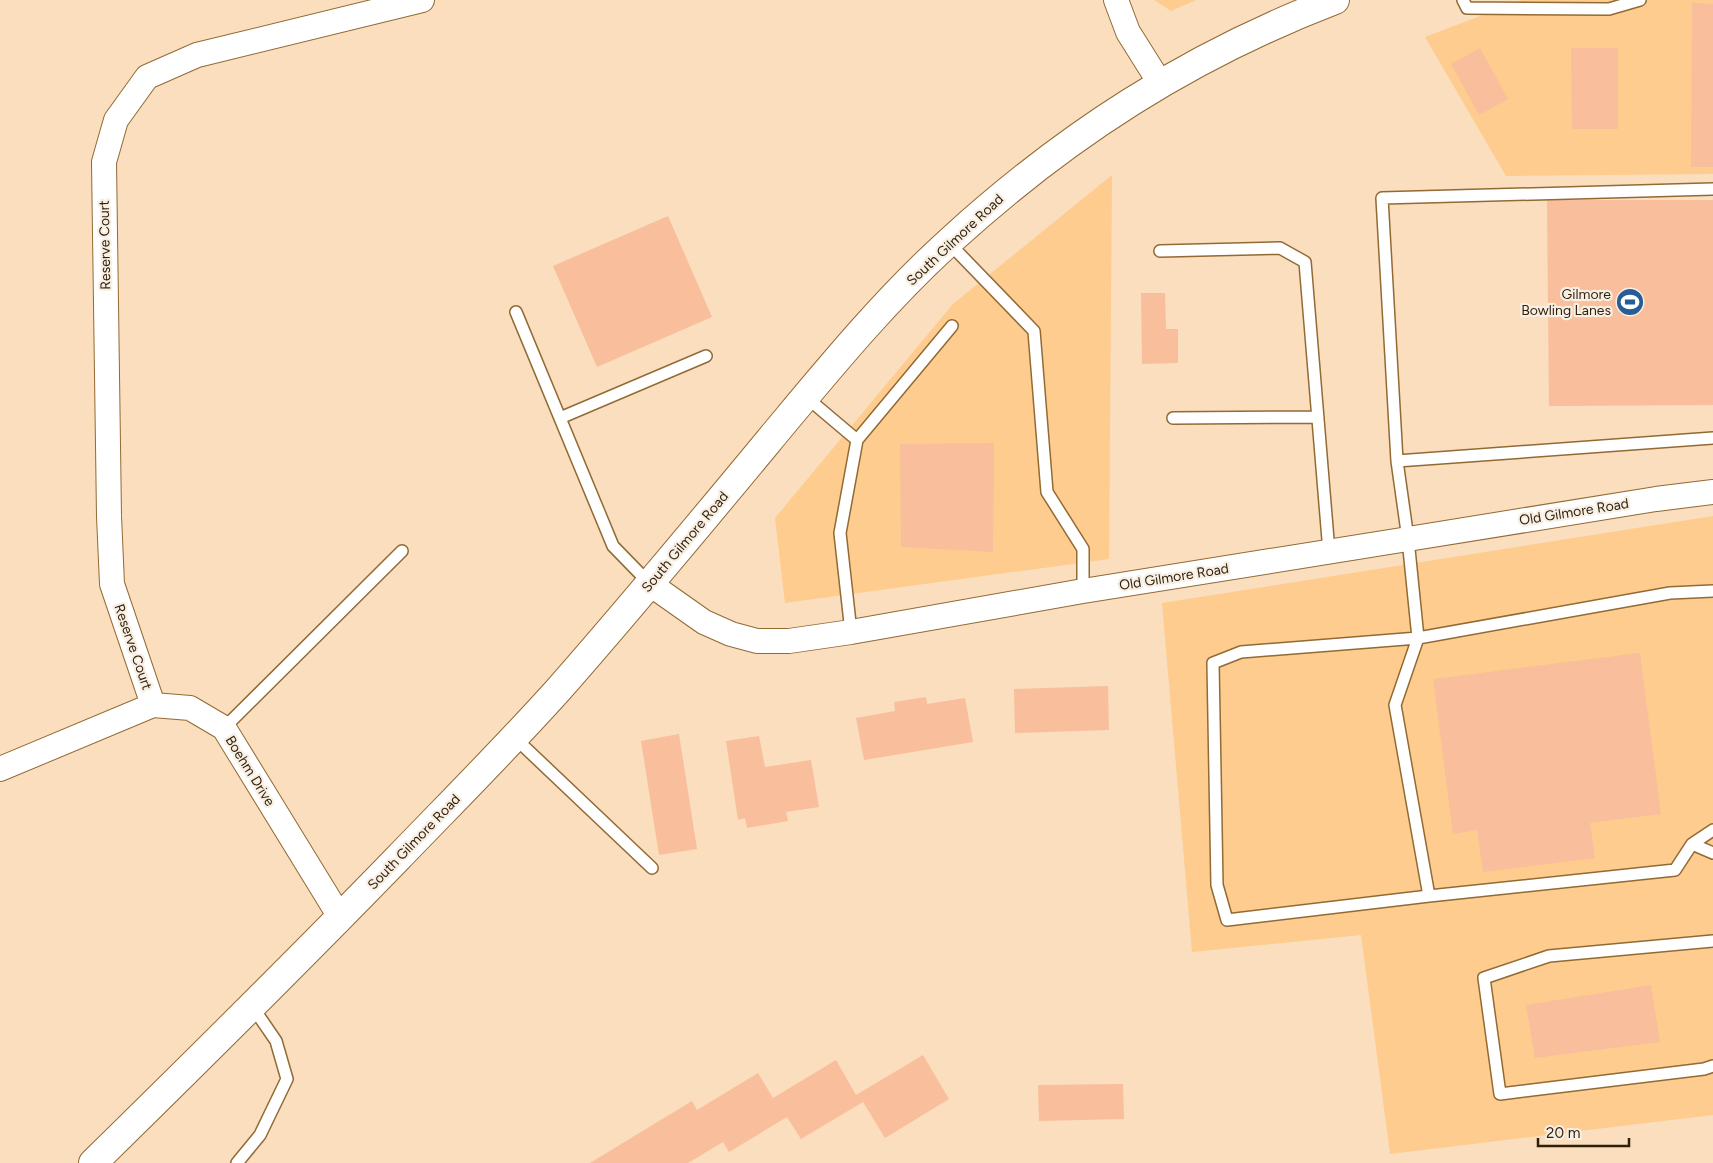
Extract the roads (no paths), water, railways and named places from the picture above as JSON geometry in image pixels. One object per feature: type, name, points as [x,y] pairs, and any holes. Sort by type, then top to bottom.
[{"type":"main road","name":"South Gilmore Road","points":[[93,1163],[252,1006],[515,738],[650,584],[851,343],[948,242],[1006,192],[1056,153],[1106,117],[1160,83],[1236,43],[1335,0]]},
{"type":"street","name":"Reserve Court","points":[[153,705],[112,584],[109,516],[104,162],[116,120],[147,77],[197,55],[422,0]]},
{"type":"street","points":[[1116,0],[1128,32],[1160,83]]},
{"type":"street","name":"Old Gilmore Road","points":[[650,584],[704,622],[731,634],[757,641],[788,641],[851,632],[1083,591],[1656,499],[1713,492]]},
{"type":"street","name":"Boehm Drive","points":[[0,770],[153,705],[190,708],[224,728],[340,917]]},
{"type":"lane","points":[[1463,0],[1468,8],[1610,4],[1640,0]]},
{"type":"lane","points":[[1429,896],[1395,705],[1418,638],[1408,539],[1397,461],[1382,198],[1713,189]]},
{"type":"lane","points":[[948,242],[1034,331],[1046,492],[1083,549],[1083,591]]},
{"type":"lane","points":[[1160,251],[1280,248],[1305,262],[1329,552]]},
{"type":"lane","points":[[516,312],[613,546],[650,584]]},
{"type":"lane","points":[[851,632],[840,533],[857,440],[952,326]]},
{"type":"lane","points":[[560,418],[706,356]]},
{"type":"lane","points":[[806,397],[857,440]]},
{"type":"lane","points":[[1173,418],[1318,417]]},
{"type":"lane","points":[[1397,461],[1713,438]]},
{"type":"lane","points":[[224,728],[402,551]]},
{"type":"lane","points":[[1713,591],[1670,593],[1418,638],[1241,652],[1213,663],[1217,885],[1226,920],[1675,870],[1692,844],[1713,830]]},
{"type":"lane","points":[[515,738],[652,868]]},
{"type":"lane","points":[[1692,844],[1713,853]]},
{"type":"lane","points":[[1713,941],[1549,956],[1484,978],[1500,1094],[1704,1069],[1713,1066]]},
{"type":"lane","points":[[237,1163],[260,1135],[287,1079],[276,1041],[252,1006]]},
{"type":"place","name":"Gilmore Bowling Lanes","points":[[1630,302]]}]
